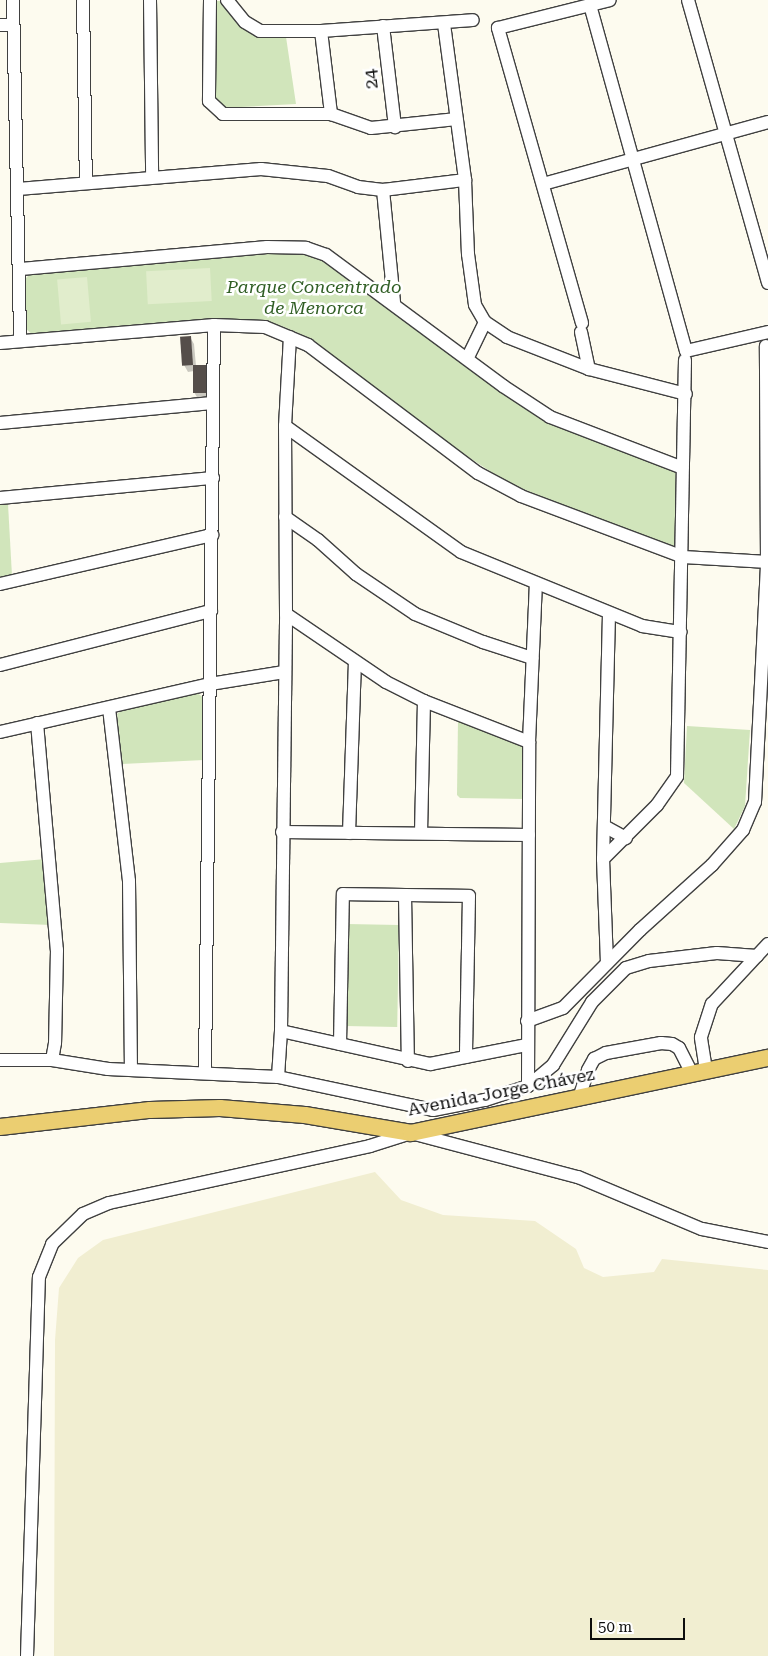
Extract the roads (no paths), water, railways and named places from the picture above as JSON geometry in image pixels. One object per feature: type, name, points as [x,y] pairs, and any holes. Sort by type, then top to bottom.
[{"type":"main road","name":"Avenida Jorge Chávez","points":[[0,1127],[150,1110],[220,1108],[305,1115],[411,1133],[768,1058]]},
{"type":"street","points":[[13,0],[21,268],[20,341]]},
{"type":"street","points":[[83,0],[86,182]]},
{"type":"street","points":[[150,0],[152,176]]},
{"type":"street","points":[[210,0],[209,100],[214,108],[223,114],[331,114],[371,128],[395,127],[457,119]]},
{"type":"street","points":[[227,0],[245,22],[260,31],[321,31],[444,24],[474,20]]},
{"type":"street","points":[[588,369],[582,328],[498,28],[610,0]]},
{"type":"street","points":[[688,0],[768,283]]},
{"type":"street","points":[[590,5],[686,355],[682,468],[683,557],[677,776],[626,838],[603,859]]},
{"type":"street","points":[[444,24],[465,180],[468,254],[475,305],[485,322],[507,337],[588,369],[686,394]]},
{"type":"street","points":[[0,26],[13,25]]},
{"type":"street","name":"24","points":[[383,26],[395,127]]},
{"type":"street","points":[[321,31],[331,114]]},
{"type":"street","points":[[543,184],[768,122]]},
{"type":"street","points":[[18,189],[152,176],[292,170],[383,190],[465,180]]},
{"type":"street","points":[[383,190],[394,303]]},
{"type":"street","points":[[21,268],[267,247],[306,248],[326,255],[468,357],[503,386],[550,416],[682,468]]},
{"type":"street","points":[[468,357],[485,322]]},
{"type":"street","points":[[205,1072],[214,325]]},
{"type":"street","points":[[0,343],[214,325],[265,327],[308,345],[478,473],[521,496],[683,557],[768,563]]},
{"type":"street","points":[[686,355],[768,332]]},
{"type":"street","points":[[278,1077],[281,1031],[286,614],[285,426],[290,337]]},
{"type":"street","points":[[527,1021],[563,1008],[607,963],[712,865],[743,830],[755,802],[768,563],[766,346]]},
{"type":"street","points":[[0,423],[212,403]]},
{"type":"street","points":[[285,426],[461,552],[642,626],[680,632]]},
{"type":"street","points":[[0,498],[213,478]]},
{"type":"street","points":[[285,517],[318,540],[356,574],[415,614],[482,642],[532,658]]},
{"type":"street","points":[[0,584],[212,535]]},
{"type":"street","points":[[528,1086],[530,742],[536,583]]},
{"type":"street","points":[[0,665],[211,611]]},
{"type":"street","points":[[607,963],[603,859],[609,613]]},
{"type":"street","points":[[286,614],[355,663],[424,701],[530,742]]},
{"type":"street","points":[[349,833],[355,663]]},
{"type":"street","points":[[0,732],[210,684],[284,672]]},
{"type":"street","points":[[421,833],[424,701]]},
{"type":"street","points":[[109,708],[129,881],[131,1070]]},
{"type":"street","points":[[37,723],[57,950],[55,1043],[52,1060]]},
{"type":"street","points":[[604,826],[626,838]]},
{"type":"street","points":[[282,832],[529,835]]},
{"type":"street","points":[[340,1044],[343,894],[469,896],[466,1057]]},
{"type":"street","points":[[405,895],[408,1061]]},
{"type":"street","points":[[699,1071],[701,1037],[712,1004],[768,944]]},
{"type":"street","points":[[0,1060],[52,1060],[131,1070],[205,1072],[278,1077],[434,1110],[486,1100],[528,1086],[553,1065],[592,1002],[626,968],[650,960],[718,953],[757,956]]},
{"type":"street","points":[[281,1031],[408,1061],[430,1064],[527,1045]]},
{"type":"street","points":[[579,1098],[588,1070],[594,1059],[606,1053],[661,1043],[672,1044],[699,1071]]},
{"type":"street","points":[[27,1656],[36,1297],[39,1277],[52,1244],[71,1222],[109,1203],[361,1148],[411,1133],[578,1177],[702,1229],[768,1242]]},
{"type":"park label","name":"Parque Concentrado de Menorca","points":[[314,298]]}]
